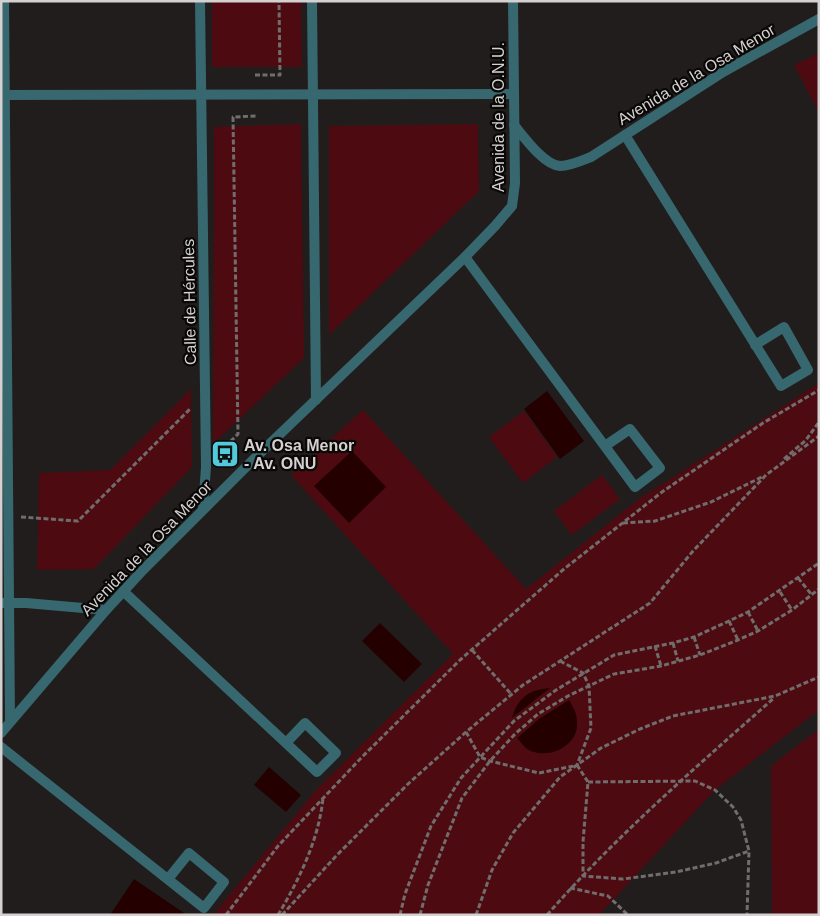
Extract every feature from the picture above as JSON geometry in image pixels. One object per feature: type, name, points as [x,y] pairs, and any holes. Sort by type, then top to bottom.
[{"type":"street","points":[[4,1],[3,95],[8,516],[5,603],[10,720]]},
{"type":"street","name":"Calle de Hércules","points":[[200,1],[206,466],[204,509]]},
{"type":"street","points":[[312,1],[316,400]]},
{"type":"street","name":"Avenida de la O.N.U.","points":[[495,226],[512,206],[514,195],[513,1]]},
{"type":"street","name":"Avenida de la Osa Menor","points":[[514,125],[549,162],[560,166],[575,163],[590,157],[723,72],[819,19]]},
{"type":"street","points":[[3,95],[514,94]]},
{"type":"street","points":[[625,135],[755,345],[781,386],[808,370],[784,327],[755,345]]},
{"type":"street","name":"Avenida de la Osa Menor","points":[[1,732],[123,591],[204,509],[495,226]]},
{"type":"street","points":[[464,257],[635,487],[660,468],[630,428],[605,446]]},
{"type":"street","points":[[123,591],[317,772],[336,753],[305,723],[286,743]]},
{"type":"street","points":[[5,603],[106,610]]},
{"type":"street","points":[[1,747],[204,908],[224,882],[189,853],[168,879]]},
{"type":"path","points":[[255,75],[280,75],[279,1]]},
{"type":"path","points":[[206,466],[238,434],[233,117],[257,116]]},
{"type":"path","points":[[226,915],[278,846],[368,750],[472,650],[564,569],[662,492],[763,424],[819,390]]},
{"type":"path","points":[[8,516],[78,521],[205,395]]},
{"type":"path","points":[[282,915],[350,842],[409,783],[466,732],[523,684],[650,604],[693,550],[766,475],[806,440],[819,422]]},
{"type":"path","points":[[622,523],[654,521],[712,502],[766,475],[819,436]]},
{"type":"path","points":[[400,915],[431,826],[461,778],[514,721],[556,690],[614,655],[694,637],[730,621],[780,592],[819,562]]},
{"type":"path","points":[[798,578],[812,595]]},
{"type":"path","points":[[420,915],[428,885],[462,798],[490,761],[515,734],[538,714],[568,696],[614,674],[661,666],[700,655],[738,640],[758,631],[792,610],[819,589]]},
{"type":"path","points":[[780,592],[792,610]]},
{"type":"path","points":[[748,612],[758,631]]},
{"type":"path","points":[[730,621],[738,640]]},
{"type":"path","points":[[694,637],[700,655]]},
{"type":"path","points":[[673,643],[678,661]]},
{"type":"path","points":[[655,646],[661,666]]},
{"type":"path","points":[[472,650],[511,694]]},
{"type":"path","points":[[560,661],[582,673],[589,686],[592,728],[577,765]]},
{"type":"path","points":[[476,915],[492,870],[513,834],[560,777],[601,748],[640,729],[673,716],[776,696],[819,677]]},
{"type":"path","points":[[547,915],[570,888],[678,782],[776,696]]},
{"type":"path","points":[[466,732],[480,757],[490,761],[539,773],[577,765]]},
{"type":"path","points":[[577,765],[588,782],[583,842],[583,876]]},
{"type":"path","points":[[588,782],[695,781],[715,790],[733,807],[741,820],[749,851],[746,915]]},
{"type":"path","points":[[278,915],[310,851],[322,814],[324,798]]},
{"type":"path","points":[[583,876],[623,879],[676,872],[716,863],[749,851]]},
{"type":"path","points":[[570,888],[608,896],[628,915]]},
{"type":"shaded area","points":[[212,1],[301,1],[302,67],[212,67]]},
{"type":"shaded area","points":[[819,53],[819,112],[794,65]]},
{"type":"shaded area","points":[[301,124],[304,358],[213,444],[214,127]]},
{"type":"shaded area","points":[[478,124],[479,191],[329,335],[329,126]]},
{"type":"shaded area","points":[[819,383],[819,710],[715,790],[599,915],[213,915],[316,790],[453,654],[291,475],[363,410],[526,589],[639,499]]},
{"type":"shaded area","points":[[191,389],[192,467],[94,569],[37,570],[39,473],[110,470]]},
{"type":"shaded area","points":[[547,391],[584,441],[560,459],[524,409]]},
{"type":"shaded area","points":[[524,411],[557,457],[523,483],[489,437]]},
{"type":"shaded area","points":[[352,451],[386,487],[349,523],[314,486]]},
{"type":"shaded area","points":[[602,475],[620,499],[572,535],[554,511]]},
{"type":"shaded area","points":[[380,623],[422,664],[404,682],[362,641]]},
{"type":"shaded area","points":[[550,688],[512,718],[514,711],[525,696]]},
{"type":"shaded area","points":[[569,700],[576,713],[577,722],[576,730],[569,743],[562,748],[547,753],[539,753],[525,748],[517,738],[539,719]]},
{"type":"shaded area","points":[[819,729],[819,915],[772,915],[771,766]]},
{"type":"shaded area","points":[[269,767],[301,795],[286,812],[254,785]]},
{"type":"shaded area","points":[[134,879],[187,915],[110,915]]},
{"type":"place","name":"Av. Osa Menor - Av. ONU","points":[[225,454]]}]
